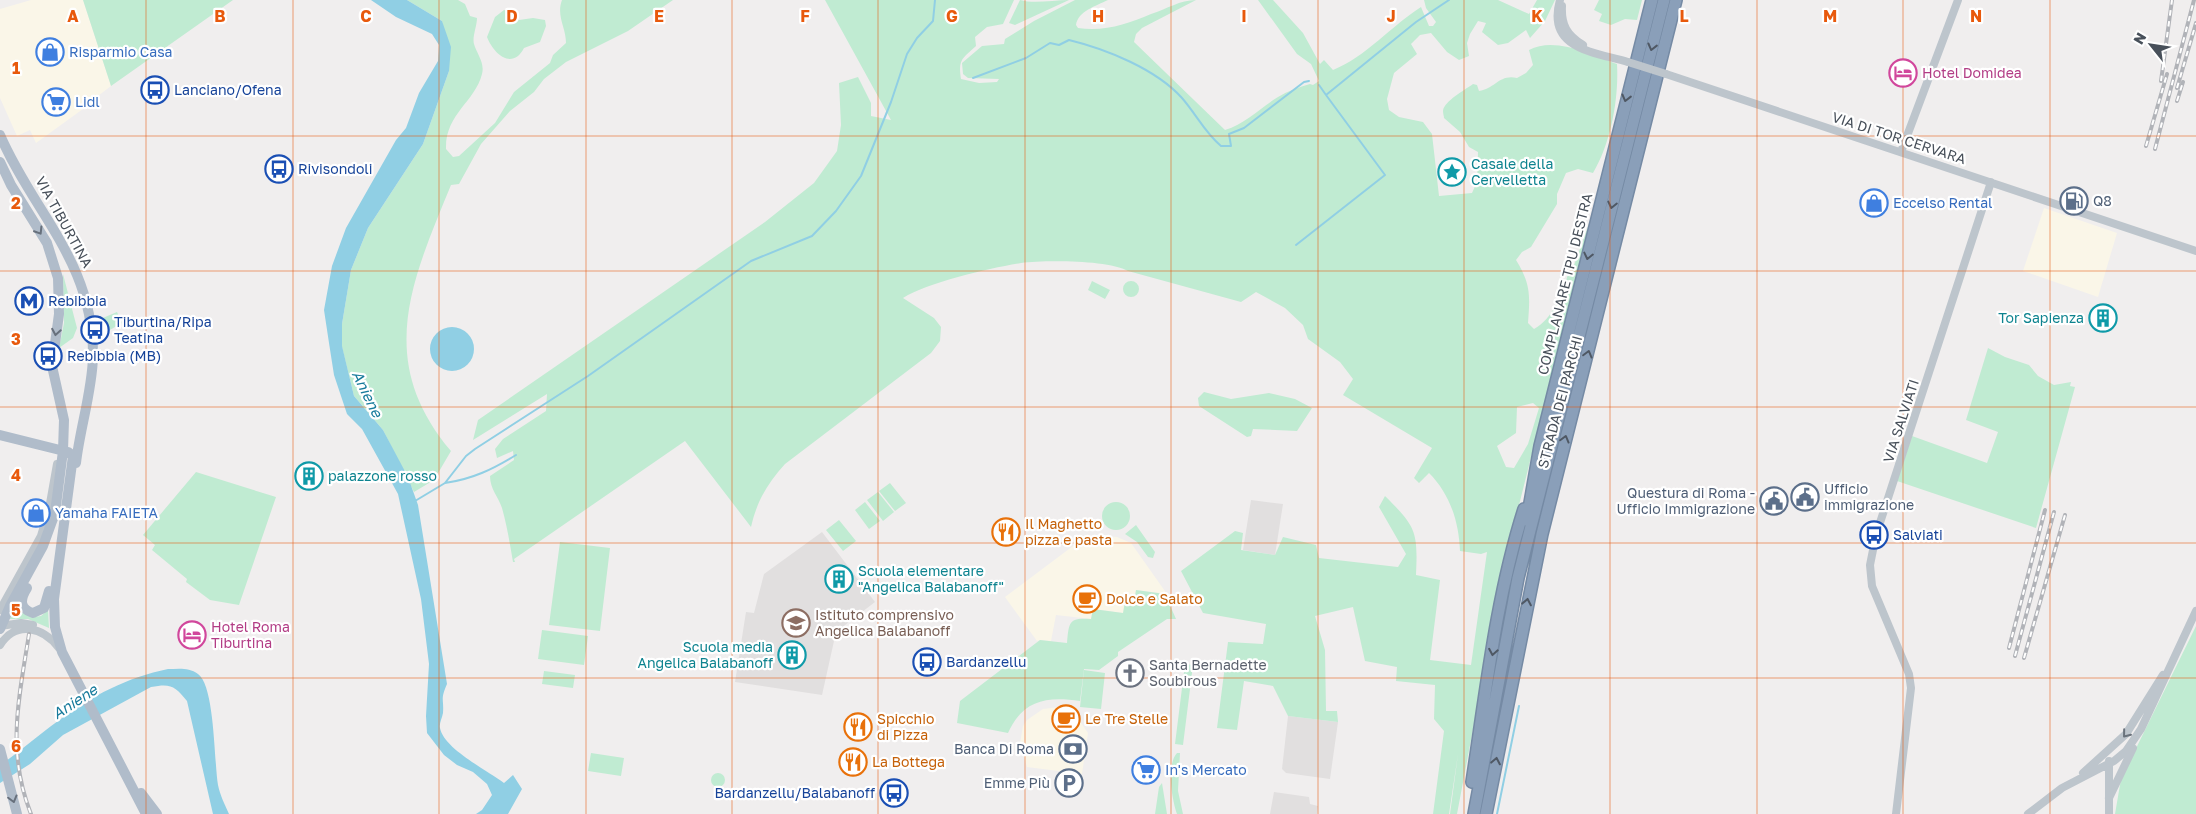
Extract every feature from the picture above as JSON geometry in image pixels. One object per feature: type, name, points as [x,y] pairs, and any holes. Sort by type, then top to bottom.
[{"type":"highway","name":"COMPLANARE TPU DESTRA","points":[[1518,578],[1532,485],[1545,475],[1565,398],[1652,0]]},
{"type":"highway","name":"STRADA DEI PARCHI","points":[[1474,814],[1518,578],[1664,0]]},
{"type":"highway","name":"STRADA DEI PARCHI","points":[[1565,398],[1603,295],[1611,284],[1616,282],[1610,267],[1676,3]]},
{"type":"highway","name":"STRADA DEI PARCHI","points":[[1486,812],[1530,583],[1545,475]]},
{"type":"highway","points":[[1467,814],[1508,567],[1532,485]]},
{"type":"main road","name":"VIA TIBURTINA","points":[[0,135],[11,161],[70,256],[89,312],[92,339],[91,377],[82,419],[73,489],[67,505]]},
{"type":"main road","name":"VIA TIBURTINA","points":[[0,162],[47,243],[54,263],[60,302],[52,366],[64,420],[63,451],[56,508],[43,546],[0,627]]},
{"type":"main road","points":[[0,435],[63,451]]},
{"type":"main road","name":"VIA TIBURTINA","points":[[63,451],[72,454],[73,459],[54,605],[56,632],[62,652],[121,764]]},
{"type":"main road","points":[[43,546],[38,566],[22,597],[23,606],[32,613],[40,612],[46,606],[57,551],[64,530]]},
{"type":"main road","points":[[0,749],[17,814]]},
{"type":"main road","points":[[121,764],[146,814]]},
{"type":"main road","points":[[121,764],[157,814]]},
{"type":"street","name":"VIA DI TOR CERVARA","points":[[1561,0],[1563,22],[1568,34],[1593,52],[1666,74],[2196,251]]},
{"type":"street","points":[[1901,152],[1958,0]]},
{"type":"street","name":"VIA SALVIATI","points":[[1896,814],[1911,684],[1872,586],[1871,557],[1876,534],[1991,182]]},
{"type":"street","name":"VIA TIBURTINA","points":[[0,610],[39,539],[49,509],[57,462],[63,451]]},
{"type":"street","points":[[2109,798],[2196,612]]},
{"type":"street","points":[[0,627],[30,624],[39,628],[62,652]]},
{"type":"street","points":[[0,645],[12,632],[23,629],[36,630],[49,637]]},
{"type":"street","points":[[2028,814],[2072,782],[2111,750],[2128,731],[2170,667]]},
{"type":"street","points":[[2072,782],[2109,764],[2126,751],[2141,729]]},
{"type":"street","points":[[2109,814],[2109,764],[2111,750]]},
{"type":"street","points":[[2096,770],[2105,777],[2109,798]]},
{"type":"shaded area","points":[[31,0],[83,0],[111,86],[94,101],[36,143],[30,130],[17,136],[0,98],[0,9]]},
{"type":"shaded area","points":[[2044,208],[2117,233],[2098,297],[2023,271]]},
{"type":"shaded area","points":[[1251,500],[1283,504],[1275,555],[1243,550]]},
{"type":"shaded area","name":"Istituto comprensivo Angelica Balabanoff","points":[[822,532],[875,602],[836,632],[822,695],[735,682],[746,612],[754,613],[764,574]]},
{"type":"shaded area","points":[[1098,536],[1117,537],[1131,543],[1167,594],[1136,590],[1134,602],[1123,613],[1093,609],[1091,619],[1056,615],[1051,641],[1037,641],[1005,597],[1073,546]]},
{"type":"shaded area","points":[[1059,707],[1077,717],[1088,733],[1082,774],[1027,767],[1020,743],[1023,726],[1027,720],[1043,709]]},
{"type":"shaded area","points":[[1288,716],[1338,722],[1330,779],[1286,773],[1282,769]]},
{"type":"shaded area","points":[[1274,792],[1309,797],[1310,804],[1318,806],[1317,814],[1270,814]]},
{"type":"green space","points":[[83,0],[233,0],[111,86]]},
{"type":"green space","points":[[407,0],[458,0],[465,4],[470,16],[477,18],[474,41],[483,70],[473,93],[450,126],[446,149],[453,157],[459,156],[495,123],[514,92],[550,63],[553,55],[566,43],[560,11],[562,0],[673,0],[628,31],[566,62],[544,79],[534,92],[510,111],[481,144],[459,184],[451,185],[423,255],[413,288],[408,321],[407,353],[413,385],[428,418],[451,451],[434,480],[414,492],[383,430],[354,396],[342,347],[342,324],[351,270],[368,228],[423,144],[449,71],[442,21]]},
{"type":"green space","points":[[825,0],[1014,0],[1003,24],[987,27],[975,37],[976,46],[962,60],[960,67],[961,79],[979,83],[997,82],[999,79],[968,78],[963,74],[962,63],[982,46],[1004,44],[1005,39],[1034,21],[1075,0],[1108,0],[1088,10],[1077,20],[1076,25],[1078,28],[1097,29],[1125,24],[1179,3],[1196,0],[1142,28],[1136,34],[1134,42],[1225,130],[1246,120],[1282,95],[1302,86],[1313,85],[1319,81],[1311,64],[1297,54],[1258,0],[1273,0],[1303,33],[1320,64],[1324,60],[1333,70],[1356,57],[1421,7],[1429,26],[1433,26],[1436,22],[1426,8],[1424,0],[1498,0],[1529,14],[1537,0],[1555,0],[1545,21],[1530,38],[1526,30],[1508,43],[1498,45],[1482,32],[1486,23],[1478,21],[1467,43],[1469,56],[1459,60],[1447,52],[1431,33],[1420,35],[1411,44],[1417,54],[1394,73],[1387,99],[1389,110],[1399,117],[1423,122],[1432,134],[1439,196],[1472,193],[1477,182],[1478,152],[1469,147],[1460,132],[1444,118],[1444,107],[1455,96],[1473,84],[1477,85],[1479,91],[1484,90],[1501,80],[1511,77],[1517,78],[1526,73],[1533,65],[1529,50],[1539,46],[1550,45],[1573,48],[1617,64],[1617,91],[1609,134],[1605,148],[1593,173],[1578,169],[1566,173],[1557,194],[1557,204],[1531,247],[1522,252],[1516,260],[1527,283],[1529,298],[1528,323],[1534,329],[1546,319],[1556,305],[1568,274],[1572,271],[1591,218],[1504,565],[1457,814],[1450,814],[1458,754],[1449,814],[1433,814],[1444,731],[1434,719],[1435,685],[1396,681],[1397,667],[1365,661],[1353,607],[1315,616],[1325,650],[1326,711],[1337,711],[1338,722],[1288,716],[1273,686],[1244,681],[1237,730],[1217,728],[1228,642],[1263,644],[1266,624],[1203,613],[1181,571],[1235,531],[1243,533],[1241,550],[1275,555],[1283,537],[1316,545],[1319,558],[1398,567],[1406,554],[1379,507],[1385,496],[1403,515],[1413,531],[1416,548],[1416,575],[1440,580],[1430,660],[1471,665],[1487,552],[1481,554],[1460,551],[1455,519],[1443,490],[1429,473],[1419,483],[1414,478],[1432,448],[1343,395],[1353,379],[1340,362],[1308,339],[1303,325],[1285,308],[1256,292],[1241,302],[1119,267],[1060,261],[1008,265],[960,276],[928,286],[903,298],[934,318],[941,327],[940,341],[931,353],[785,464],[764,493],[756,509],[751,527],[685,441],[514,559],[515,562],[513,562],[502,508],[490,481],[490,476],[514,460],[513,451],[497,458],[495,449],[503,439],[546,411],[547,394],[473,440],[478,420],[765,222],[814,183],[837,151],[841,125],[839,83],[858,77],[871,103],[871,116],[891,120]],"holes":[[[1533,403],[1539,408],[1528,444],[1514,468],[1506,467],[1497,446],[1516,433],[1517,407]]]},
{"type":"green space","points":[[1020,0],[1037,2],[1069,0],[1015,25],[1009,23]]},
{"type":"green space","points":[[1599,0],[1642,0],[1637,20],[1625,19],[1611,25],[1599,21],[1602,14],[1594,10]]},
{"type":"green space","points":[[504,10],[511,11],[519,20],[533,18],[545,20],[546,26],[540,42],[524,48],[519,55],[509,59],[498,54],[487,37],[495,17]]},
{"type":"green space","points":[[63,274],[77,328],[73,338],[59,348],[64,323]]},
{"type":"green space","points":[[1092,281],[1110,290],[1105,299],[1088,290]]},
{"type":"green space","points":[[1131,281],[1139,289],[1131,297],[1123,289]]},
{"type":"green space","points":[[117,312],[122,323],[101,335],[98,320]]},
{"type":"green space","points":[[1988,348],[2005,357],[2029,365],[2038,376],[2054,385],[2071,382],[2070,386],[2075,387],[2036,528],[1897,481],[1912,436],[1987,463],[1998,432],[1966,420]]},
{"type":"green space","points":[[1204,392],[1231,399],[1269,393],[1295,399],[1312,408],[1297,431],[1253,429],[1251,436],[1247,437],[1199,406],[1198,398]]},
{"type":"green space","points":[[196,472],[276,497],[239,605],[210,600],[186,582],[187,579],[152,550],[155,545],[143,535]]},
{"type":"green space","points":[[890,483],[906,503],[895,511],[879,491]]},
{"type":"green space","points":[[878,492],[894,512],[883,521],[867,500]]},
{"type":"green space","points":[[865,502],[880,521],[869,529],[855,510]]},
{"type":"green space","points":[[1116,502],[1126,506],[1130,516],[1126,526],[1116,530],[1106,526],[1102,516],[1106,506]]},
{"type":"green space","points":[[839,520],[856,541],[843,551],[826,530]]},
{"type":"green space","points":[[1136,525],[1155,552],[1153,558],[1148,557],[1137,542],[1125,534]]},
{"type":"green space","points":[[560,542],[610,548],[600,631],[549,625]]},
{"type":"green space","points":[[1136,590],[1165,594],[1176,619],[1167,619],[1118,652],[1118,656],[1099,670],[1084,669],[1080,701],[1046,700],[1028,707],[1014,722],[1008,733],[957,723],[960,701],[1040,640],[1067,643],[1069,626],[1074,620],[1091,619],[1093,609],[1123,613],[1125,601],[1134,602]]},
{"type":"green space","points":[[17,603],[34,617],[41,616],[48,610],[49,628],[28,619],[9,619]]},
{"type":"green space","points":[[2196,626],[2196,814],[2115,814],[2121,779]]},
{"type":"green space","points":[[542,630],[588,636],[584,665],[538,659]]},
{"type":"green space","points":[[1185,664],[1193,665],[1183,745],[1175,744]]},
{"type":"green space","points":[[1084,670],[1105,673],[1101,709],[1080,707]]},
{"type":"green space","points":[[544,671],[575,675],[573,688],[542,684]]},
{"type":"green space","points":[[591,753],[624,758],[621,776],[588,771]]},
{"type":"green space","points":[[1177,753],[1180,753],[1178,791],[1183,814],[1177,814],[1171,783],[1172,766]]},
{"type":"green space","points":[[718,773],[723,775],[725,780],[723,785],[718,787],[713,785],[711,780],[713,775]]},
{"type":"green space","points":[[1162,783],[1167,814],[1155,814],[1159,787]]},
{"type":"water","points":[[371,0],[407,0],[442,21],[451,47],[449,71],[423,144],[368,228],[351,270],[342,324],[342,346],[354,396],[383,430],[408,477],[418,505],[447,684],[443,696],[443,713],[440,728],[449,744],[504,783],[513,775],[522,789],[508,814],[476,814],[482,810],[492,795],[487,784],[473,772],[457,765],[444,755],[427,733],[429,664],[421,599],[398,494],[362,429],[347,414],[334,375],[324,310],[332,266],[346,228],[396,140],[406,128],[419,93],[438,61],[439,45],[432,34],[396,17]]},
{"type":"water","points":[[452,327],[464,331],[470,337],[474,349],[470,361],[464,367],[452,371],[440,367],[434,361],[430,349],[434,337],[440,331]]},
{"type":"water","points":[[168,669],[191,670],[204,681],[211,708],[218,785],[229,814],[213,814],[187,701],[176,689],[163,685],[151,687],[63,735],[30,764],[0,783],[0,765],[83,703],[124,682]]},
{"type":"waterway","points":[[415,501],[445,483],[466,456],[475,449],[588,376],[751,261],[812,236],[836,211],[861,176],[891,102],[907,54],[917,38],[933,21],[935,0]]},
{"type":"waterway","points":[[1319,85],[1326,95],[1416,22],[1449,0]]},
{"type":"waterway","points":[[973,78],[1026,58],[1050,43],[1059,45],[1069,40],[1114,55],[1145,69],[1159,78],[1182,98],[1210,135],[1221,146],[1231,146],[1229,134],[1244,128],[1304,82],[1309,81]]},
{"type":"waterway","points":[[1296,245],[1385,175],[1326,95]]},
{"type":"waterway","points":[[445,483],[482,473],[516,455]]},
{"type":"waterway","points":[[1497,814],[1519,706]]},
{"type":"railway","points":[[2161,81],[2172,0]]},
{"type":"railway","points":[[2155,149],[2194,0]]},
{"type":"railway","points":[[2177,88],[2196,23]]},
{"type":"railway","points":[[2146,146],[2167,74]]},
{"type":"railway","points":[[2177,101],[2183,82]]},
{"type":"railway","points":[[2009,648],[2045,510]]},
{"type":"railway","points":[[2015,656],[2054,512]]},
{"type":"railway","points":[[2024,658],[2065,515]]},
{"type":"railway","points":[[29,634],[19,702],[17,746],[23,791],[31,814]]},
{"type":"place","name":"Risparmio Casa","points":[[50,52]]},
{"type":"place","name":"Hotel Domidea","points":[[1903,73]]},
{"type":"place","name":"Lanciano/Ofena","points":[[155,90]]},
{"type":"place","name":"Lidl","points":[[56,102]]},
{"type":"place","name":"Rivisondoli","points":[[279,169]]},
{"type":"place","name":"Casale della Cervelletta","points":[[1452,172]]},
{"type":"place","name":"Q8","points":[[2074,201]]},
{"type":"place","name":"Eccelso Rental","points":[[1874,203]]},
{"type":"place","name":"Rebibbia","points":[[29,301]]},
{"type":"place","name":"Tor Sapienza","points":[[2103,318]]},
{"type":"place","name":"Tiburtina/Ripa Teatina","points":[[95,330]]},
{"type":"place","name":"Rebibbia (MB)","points":[[48,356]]},
{"type":"place","name":"palazzone rosso","points":[[309,476]]},
{"type":"place","name":"Ufficio immigrazione","points":[[1805,497]]},
{"type":"place","name":"Questura di Roma - Ufficio Immigrazione","points":[[1774,501]]},
{"type":"place","name":"Yamaha FAIETA","points":[[36,513]]},
{"type":"place","name":"Il Maghetto pizza e pasta","points":[[1006,532]]},
{"type":"place","name":"Salviati","points":[[1874,535]]},
{"type":"place","name":"Scuola elementare \"Angelica Balabanoff\"","points":[[839,579]]},
{"type":"place","name":"Dolce e Salato","points":[[1087,599]]},
{"type":"place","name":"Istituto comprensivo Angelica Balabanoff","points":[[796,623]]},
{"type":"place","name":"Hotel Roma Tiburtina","points":[[192,635]]},
{"type":"place","name":"Scuola media Angelica Balabanoff","points":[[792,655]]},
{"type":"place","name":"Bardanzellu","points":[[927,662]]},
{"type":"place","name":"Santa Bernadette Soubirous","points":[[1130,673]]},
{"type":"place","name":"Le Tre Stelle","points":[[1066,719]]},
{"type":"place","name":"Spicchio di Pizza","points":[[858,727]]},
{"type":"place","name":"Banca Di Roma","points":[[1073,749]]},
{"type":"place","name":"La Bottega","points":[[853,762]]},
{"type":"place","name":"In's Mercato","points":[[1146,770]]},
{"type":"place","name":"Emme Più","points":[[1069,783]]},
{"type":"place","name":"Bardanzellu/Balabanoff","points":[[894,793]]},
{"type":"water label","name":"Aniene","points":[[367,394]]},
{"type":"water label","name":"Aniene","points":[[75,702]]}]
